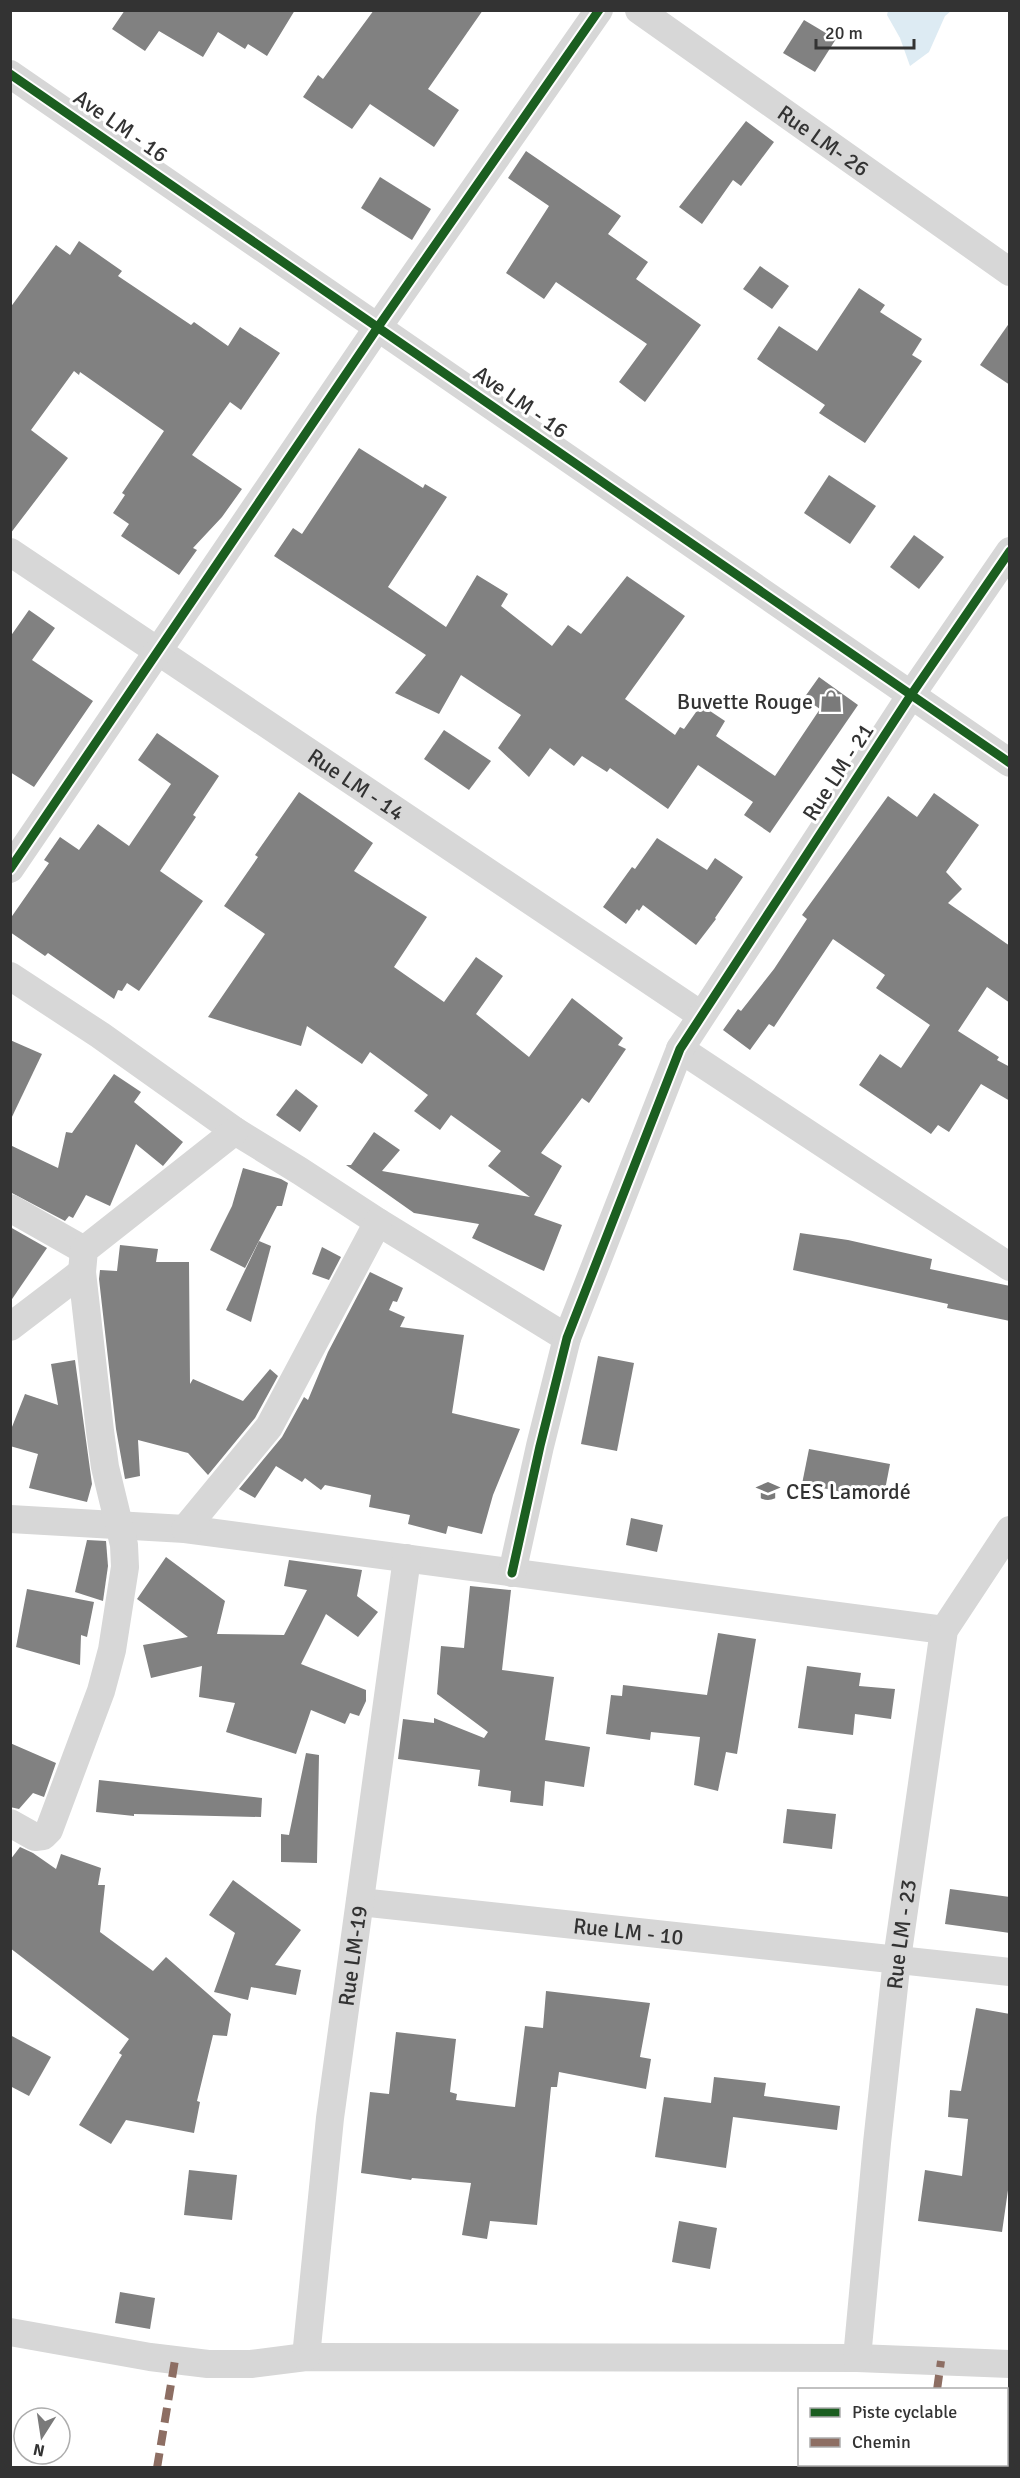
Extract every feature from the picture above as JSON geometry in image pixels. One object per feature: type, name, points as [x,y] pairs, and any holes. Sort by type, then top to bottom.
[{"type":"street","points":[[10,869],[378,327],[599,10]]},
{"type":"street","name":"Rue LM- 26","points":[[639,10],[1010,272]]},
{"type":"street","name":"Ave LM - 16","points":[[10,74],[1010,762]]},
{"type":"street","name":"Rue LM - 21","points":[[512,1572],[567,1338],[680,1049],[911,695],[1010,551]]},
{"type":"street","name":"Rue LM - 14","points":[[10,552],[702,1015]]},
{"type":"street","points":[[10,976],[100,1035],[235,1131],[567,1338]]},
{"type":"street","points":[[680,1049],[1010,1267]]},
{"type":"street","points":[[10,1327],[83,1261],[235,1131]]},
{"type":"street","points":[[10,1208],[83,1261],[100,1431],[124,1545],[125,1567],[112,1650],[101,1691],[49,1830],[43,1836],[35,1837],[14,1831]]},
{"type":"street","points":[[185,1529],[269,1426],[378,1222]]},
{"type":"street","points":[[10,1519],[185,1529],[944,1630]]},
{"type":"street","name":"Rue LM - 23","points":[[857,2358],[897,1959],[944,1630],[1010,1530]]},
{"type":"street","name":"Rue LM-19","points":[[306,2356],[330,2118],[407,1558]]},
{"type":"street","name":"Rue LM - 10","points":[[360,1902],[1010,1972]]},
{"type":"street","points":[[10,2332],[150,2357],[208,2364],[251,2364],[306,2356],[857,2358],[1010,2364]]},
{"type":"shaded area","points":[[888,10],[951,11],[945,16],[929,52],[910,66],[900,38],[887,15]]},
{"type":"building","points":[[125,10],[295,10],[267,56],[248,44],[245,49],[218,32],[203,57],[159,31],[145,51],[112,29]]},
{"type":"building","points":[[374,10],[483,10],[428,89],[459,110],[434,147],[370,104],[352,129],[303,97],[318,75],[323,79]]},
{"type":"building","points":[[804,20],[836,39],[815,72],[783,53]]},
{"type":"building","points":[[746,121],[774,142],[741,186],[733,180],[702,224],[679,207]]},
{"type":"building","points":[[526,151],[621,216],[608,234],[648,262],[636,279],[701,325],[645,402],[619,382],[647,344],[556,282],[544,299],[506,273],[549,206],[508,178]]},
{"type":"building","points":[[380,177],[431,209],[412,240],[361,208]]},
{"type":"building","points":[[79,241],[122,271],[118,276],[191,325],[194,322],[228,346],[240,327],[280,353],[241,410],[230,402],[192,455],[242,489],[222,517],[193,548],[197,550],[179,575],[121,536],[129,524],[113,513],[125,495],[122,493],[164,431],[80,372],[79,375],[74,371],[31,430],[68,458],[10,534],[10,308],[56,245],[70,255]]},
{"type":"building","points":[[760,266],[789,286],[772,309],[743,289]]},
{"type":"building","points":[[859,288],[885,305],[880,312],[922,339],[912,355],[922,361],[865,443],[819,413],[825,405],[757,359],[779,326],[817,351]]},
{"type":"building","points":[[1010,322],[1010,385],[980,365]]},
{"type":"building","points":[[359,448],[423,488],[425,484],[447,497],[388,587],[446,627],[477,575],[508,594],[501,606],[552,646],[568,625],[581,634],[627,576],[685,616],[625,699],[675,735],[680,727],[684,729],[701,705],[725,721],[716,736],[775,776],[820,709],[804,698],[819,677],[858,705],[770,833],[744,815],[753,802],[698,765],[668,809],[610,768],[607,772],[582,756],[574,766],[550,748],[529,777],[498,748],[521,715],[461,675],[439,714],[395,693],[426,655],[274,556],[293,528],[302,534]]},
{"type":"building","points":[[829,475],[876,506],[850,544],[804,513]]},
{"type":"building","points":[[914,535],[944,557],[919,589],[890,567]]},
{"type":"building","points":[[29,610],[55,628],[32,660],[93,701],[34,787],[10,772],[10,637]]},
{"type":"building","points":[[444,730],[491,761],[469,790],[424,759]]},
{"type":"building","points":[[157,733],[219,776],[193,815],[196,817],[160,871],[203,901],[139,991],[127,983],[122,991],[118,990],[114,999],[48,953],[45,956],[10,932],[10,919],[49,863],[44,860],[60,837],[79,850],[98,824],[129,846],[171,784],[138,760]]},
{"type":"building","points":[[299,792],[373,843],[354,871],[427,917],[394,967],[444,1002],[476,957],[503,976],[476,1014],[529,1057],[572,998],[623,1038],[618,1045],[626,1049],[589,1103],[582,1098],[541,1153],[562,1166],[534,1215],[562,1225],[544,1271],[472,1238],[479,1224],[414,1213],[346,1165],[351,1165],[374,1132],[400,1150],[382,1171],[530,1197],[488,1166],[501,1151],[451,1115],[440,1130],[414,1111],[428,1095],[370,1052],[362,1064],[307,1026],[301,1046],[208,1017],[265,934],[224,906],[258,857],[255,855]]},
{"type":"building","points":[[934,793],[979,825],[946,872],[962,889],[948,903],[1010,946],[1010,1003],[987,987],[958,1031],[999,1057],[997,1060],[1010,1067],[1010,1101],[981,1084],[949,1132],[938,1125],[931,1134],[859,1085],[880,1054],[901,1068],[930,1025],[876,988],[885,975],[833,939],[774,1027],[769,1024],[750,1050],[723,1030],[738,1009],[741,1011],[774,969],[807,919],[802,915],[888,796],[917,817]]},
{"type":"building","points":[[657,838],[707,870],[715,858],[743,877],[696,945],[643,905],[639,911],[637,909],[626,924],[603,907],[632,867],[635,869]]},
{"type":"building","points":[[10,1040],[42,1054],[10,1121]]},
{"type":"building","points":[[114,1074],[141,1092],[134,1102],[183,1142],[163,1166],[136,1144],[110,1206],[86,1195],[73,1218],[69,1216],[65,1221],[10,1192],[10,1145],[58,1168],[66,1132],[72,1133]]},
{"type":"building","points":[[296,1089],[318,1106],[300,1132],[276,1115]]},
{"type":"building","points":[[243,1168],[288,1183],[282,1206],[277,1206],[245,1268],[210,1250],[232,1206]]},
{"type":"building","points":[[10,1227],[47,1248],[10,1302]]},
{"type":"building","points":[[800,1233],[848,1240],[932,1259],[930,1269],[1010,1286],[1010,1321],[947,1308],[948,1304],[793,1270]]},
{"type":"building","points":[[259,1241],[271,1246],[251,1322],[226,1310]]},
{"type":"building","points":[[120,1245],[158,1249],[156,1262],[189,1262],[190,1384],[193,1379],[243,1401],[270,1369],[278,1376],[255,1418],[208,1475],[188,1453],[138,1440],[140,1476],[125,1479],[116,1429],[99,1279],[100,1270],[117,1271]]},
{"type":"building","points":[[322,1247],[341,1257],[329,1280],[312,1274]]},
{"type":"building","points":[[370,1272],[403,1288],[397,1302],[393,1301],[389,1310],[405,1317],[400,1327],[464,1335],[452,1413],[520,1429],[493,1495],[482,1534],[448,1526],[446,1534],[408,1524],[410,1515],[369,1507],[371,1495],[325,1485],[321,1490],[305,1478],[302,1482],[276,1466],[255,1498],[239,1489],[282,1437],[304,1397],[308,1400],[328,1352]]},
{"type":"building","points":[[598,1356],[634,1363],[617,1451],[581,1444]]},
{"type":"building","points":[[75,1360],[92,1484],[87,1502],[29,1488],[38,1454],[10,1446],[10,1432],[25,1394],[58,1405],[51,1364]]},
{"type":"building","points":[[809,1449],[890,1464],[883,1500],[802,1484]]},
{"type":"building","points":[[631,1518],[663,1525],[657,1552],[626,1545]]},
{"type":"building","points":[[87,1540],[106,1541],[108,1566],[103,1601],[75,1592]]},
{"type":"building","points":[[166,1557],[225,1601],[217,1634],[284,1635],[307,1590],[284,1586],[289,1560],[362,1570],[357,1596],[378,1612],[358,1637],[326,1614],[301,1664],[366,1690],[366,1701],[359,1716],[350,1713],[345,1724],[311,1710],[296,1754],[226,1732],[235,1703],[199,1697],[202,1666],[151,1678],[143,1645],[188,1637],[137,1599]]},
{"type":"building","points":[[470,1586],[511,1590],[502,1670],[554,1677],[545,1740],[590,1747],[584,1787],[545,1781],[543,1806],[510,1802],[511,1791],[478,1786],[480,1770],[398,1759],[403,1719],[434,1723],[434,1718],[484,1738],[488,1732],[437,1694],[441,1646],[464,1648]]},
{"type":"building","points":[[27,1589],[94,1602],[87,1637],[81,1635],[80,1665],[16,1647]]},
{"type":"building","points":[[718,1633],[756,1639],[737,1754],[726,1752],[718,1791],[694,1785],[700,1737],[651,1732],[650,1740],[606,1734],[611,1695],[622,1696],[623,1685],[707,1695]]},
{"type":"building","points":[[807,1666],[861,1673],[859,1686],[895,1689],[891,1719],[855,1714],[853,1735],[798,1728]]},
{"type":"building","points":[[10,1743],[56,1763],[44,1797],[33,1793],[19,1809],[10,1807]]},
{"type":"building","points":[[306,1753],[319,1755],[317,1863],[281,1862],[281,1834],[289,1835]]},
{"type":"building","points":[[99,1780],[262,1798],[261,1817],[134,1814],[134,1816],[96,1812]]},
{"type":"building","points":[[787,1809],[836,1814],[832,1849],[783,1843]]},
{"type":"building","points":[[20,1847],[56,1869],[61,1854],[101,1868],[98,1885],[105,1885],[100,1932],[153,1971],[166,1957],[231,2014],[227,2036],[213,2035],[197,2101],[200,2102],[194,2133],[126,2120],[111,2144],[79,2125],[122,2055],[119,2053],[129,2039],[10,1948],[10,1860]]},
{"type":"building","points":[[233,1880],[301,1930],[275,1965],[301,1970],[296,1995],[251,1987],[248,2000],[214,1992],[235,1933],[209,1915]]},
{"type":"building","points":[[950,1889],[1010,1897],[1010,1933],[945,1924]]},
{"type":"building","points":[[546,1991],[650,2003],[640,2057],[651,2059],[646,2089],[559,2072],[557,2087],[551,2087],[537,2225],[490,2221],[487,2239],[462,2235],[471,2183],[412,2178],[411,2180],[361,2173],[370,2092],[389,2094],[396,2032],[456,2039],[450,2092],[457,2094],[456,2100],[515,2107],[525,2026],[543,2028]]},
{"type":"building","points":[[976,2008],[1010,2014],[1010,2176],[1002,2232],[918,2221],[925,2170],[962,2176],[968,2119],[948,2117],[950,2090],[961,2091]]},
{"type":"building","points":[[10,2035],[51,2057],[29,2096],[10,2086]]},
{"type":"building","points":[[714,2077],[766,2083],[764,2096],[840,2106],[837,2130],[733,2117],[726,2168],[655,2157],[664,2097],[711,2103]]},
{"type":"building","points":[[189,2170],[237,2175],[232,2220],[184,2215]]},
{"type":"building","points":[[679,2221],[717,2228],[710,2269],[672,2262]]},
{"type":"building","points":[[120,2292],[155,2298],[150,2329],[115,2323]]},
{"type":"marked path","points":[[157,2468],[175,2360]]},
{"type":"marked path","points":[[937,2388],[941,2361]]},
{"type":"cycle path","points":[[10,869],[378,327],[599,10]]},
{"type":"cycle path","points":[[10,74],[1010,763]]},
{"type":"cycle path","points":[[512,1573],[567,1338],[680,1049],[911,695],[1010,551]]},
{"type":"place","name":"Buvette Rouge","points":[[831,701]]},
{"type":"place","name":"CES Lamordé","points":[[768,1491]]}]
